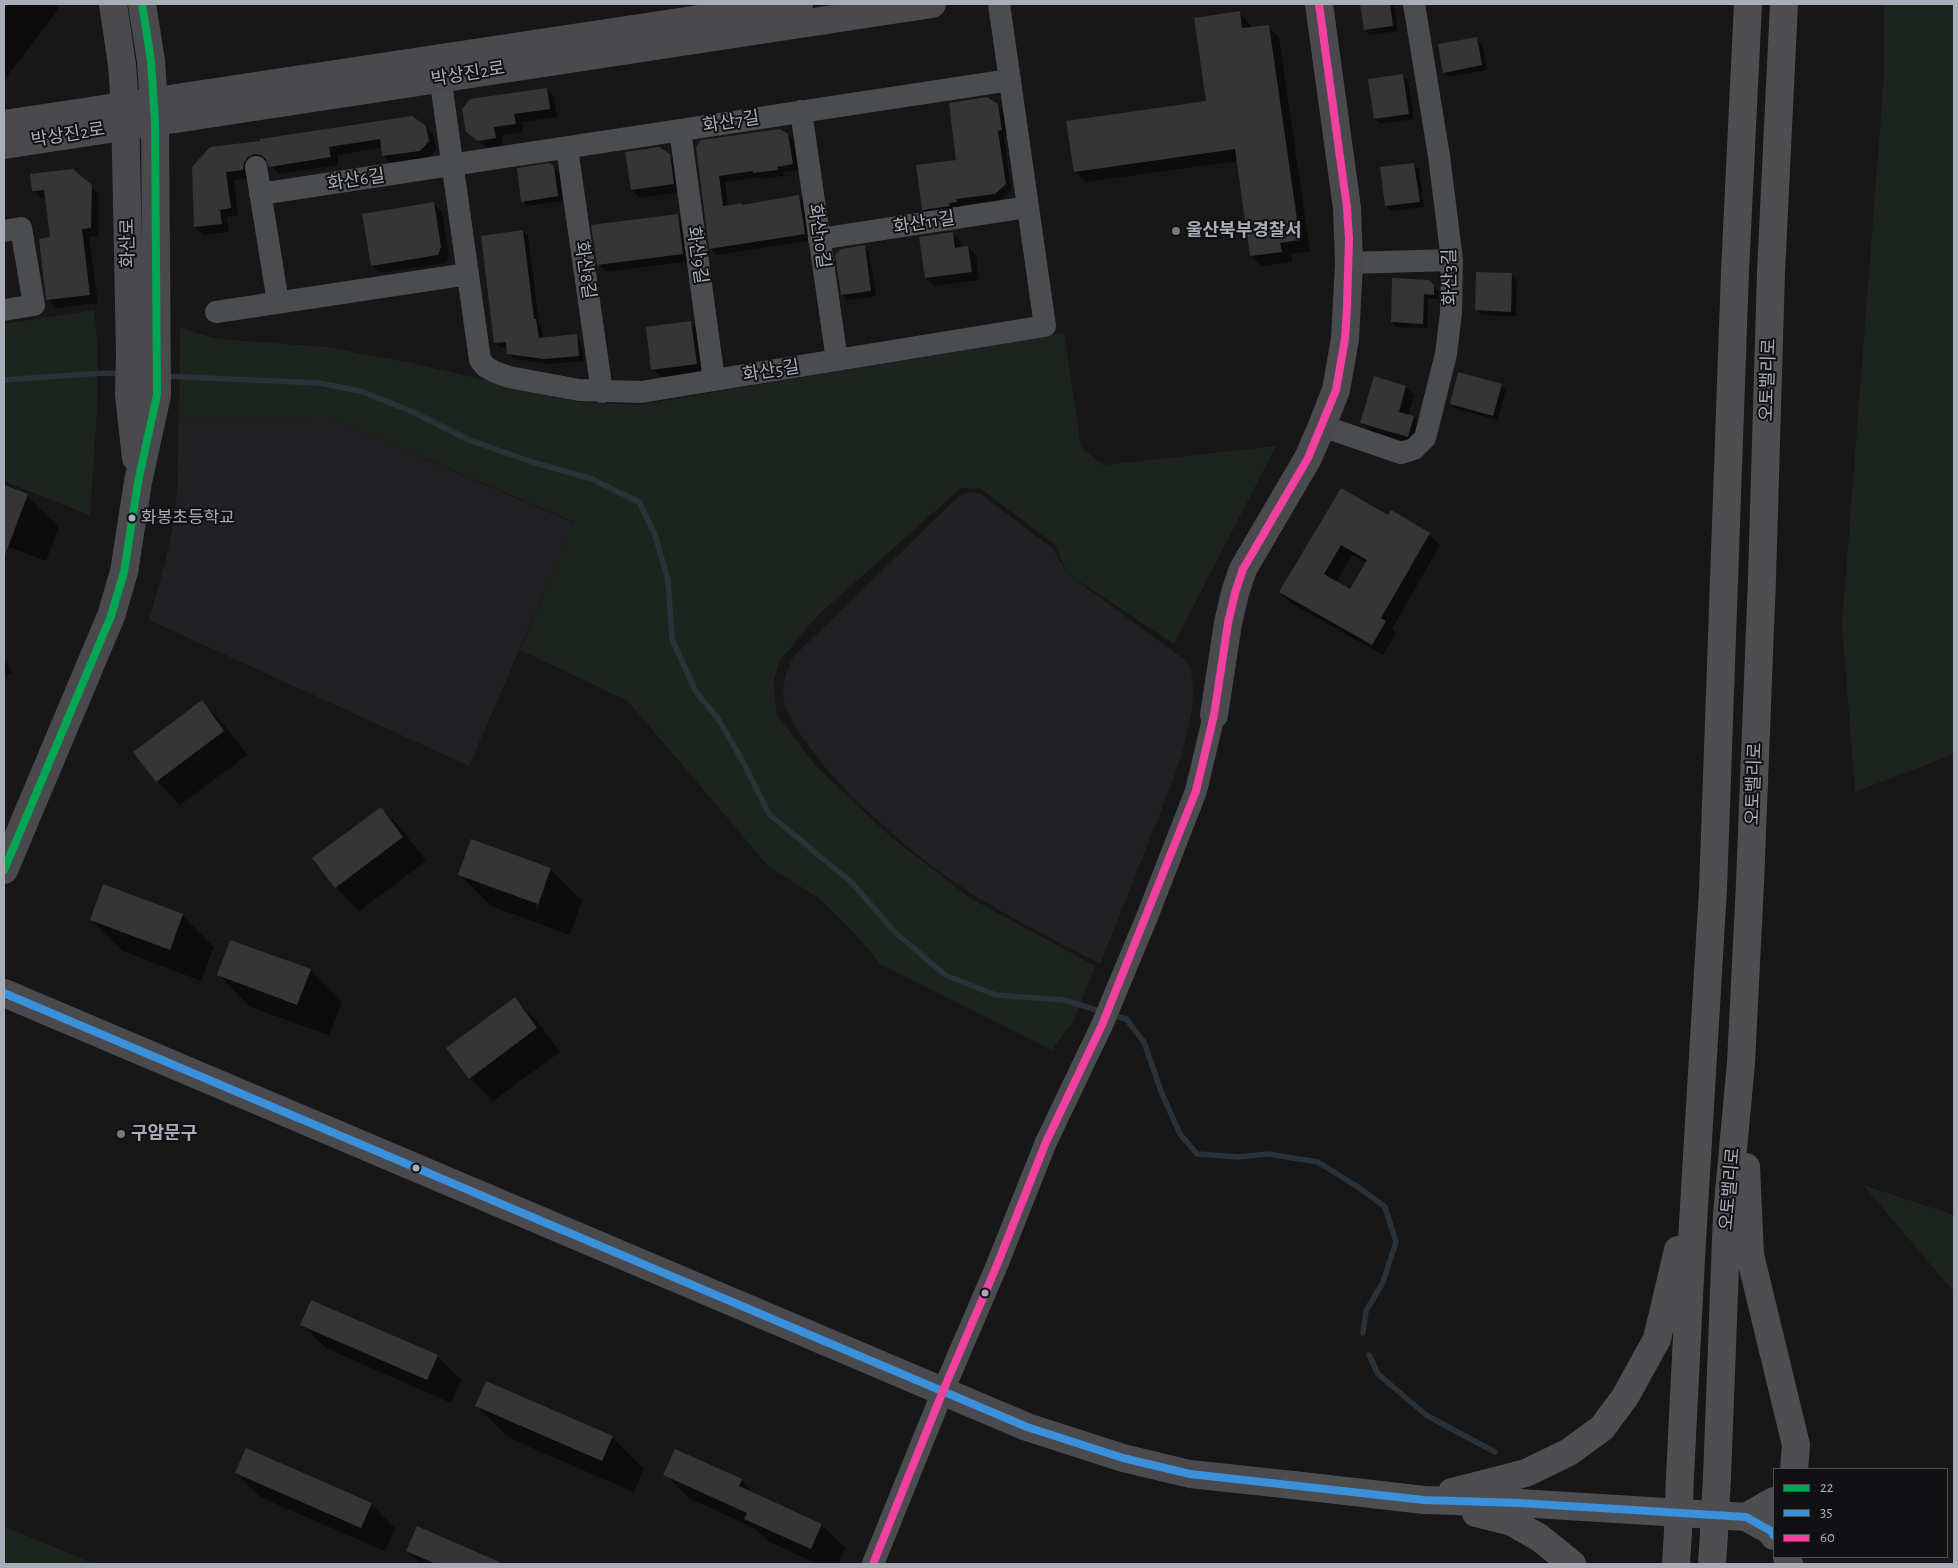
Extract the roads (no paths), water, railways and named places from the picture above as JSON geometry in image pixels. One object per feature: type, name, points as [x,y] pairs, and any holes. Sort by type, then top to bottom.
[{"type":"highway","name":"오토밸리로","points":[[1676,1564],[1713,889],[1735,271],[1748,4]]},
{"type":"highway","name":"오토밸리로","points":[[1712,1564],[1727,1214],[1741,1063],[1750,883],[1772,262],[1784,4]]},
{"type":"highway","points":[[1741,1063],[1750,1255],[1796,1445],[1794,1468]]},
{"type":"highway","points":[[1424,1500],[1526,1473],[1569,1452],[1602,1428],[1625,1397],[1658,1339],[1675,1268],[1697,1155]]},
{"type":"highway","points":[[1293,1485],[1424,1500],[1519,1503],[1746,1516],[1771,1531],[1773,1534]]},
{"type":"highway","points":[[1424,1500],[1512,1522],[1540,1538],[1572,1564]]},
{"type":"highway","points":[[1746,1516],[1773,1502]]},
{"type":"street","name":"화산로","points":[[112,4],[122,65],[125,116],[130,354],[129,395],[138,482]]},
{"type":"street","name":"화산로","points":[[4,870],[111,616],[124,572],[138,482],[157,395],[155,112],[151,61],[142,4]]},
{"type":"street","name":"박상진2로","points":[[4,124],[125,116],[155,112],[439,68],[799,4]]},
{"type":"street","name":"박상진2로","points":[[439,68],[932,4]]},
{"type":"street","name":"화산5길","points":[[439,68],[480,360],[486,367],[495,372],[509,376],[580,390],[641,392],[1045,326],[999,4]]},
{"type":"street","points":[[873,1564],[943,1391],[997,1266],[1046,1142],[1102,1025],[1196,792],[1214,716],[1228,623],[1243,568],[1308,458],[1336,390],[1345,339],[1349,264],[1347,208],[1318,4]]},
{"type":"street","name":"화산3길","points":[[1322,426],[1401,453],[1414,449],[1425,438],[1446,354],[1451,313],[1452,260],[1439,156],[1414,4]]},
{"type":"street","name":"화산7길","points":[[452,165],[1010,80]]},
{"type":"street","name":"화산10길","points":[[802,112],[837,360]]},
{"type":"street","name":"박상진2로","points":[[4,145],[125,116]]},
{"type":"street","name":"화산9길","points":[[680,130],[714,380]]},
{"type":"street","name":"화산8길","points":[[567,148],[602,392]]},
{"type":"street","name":"화산6길","points":[[260,194],[452,165]]},
{"type":"street","points":[[256,167],[278,302]]},
{"type":"street","name":"화산11길","points":[[820,239],[1028,207]]},
{"type":"street","points":[[4,230],[21,228],[34,305],[4,310]]},
{"type":"street","points":[[1349,264],[1452,260]]},
{"type":"street","points":[[216,312],[468,274]]},
{"type":"street","points":[[4,993],[317,1128],[1027,1427],[1123,1458],[1190,1474],[1293,1485]]},
{"type":"waterway","points":[[4,380],[103,373],[122,374]]},
{"type":"waterway","points":[[163,376],[319,383],[360,391],[413,412],[469,440],[532,462],[592,479],[639,502],[655,535],[668,580],[672,639],[696,692],[719,720],[742,760],[769,814],[851,882],[895,932],[945,975],[996,995],[1064,1000],[1103,1012]]},
{"type":"waterway","points":[[1112,1015],[1126,1019],[1144,1042],[1162,1094],[1180,1134],[1197,1154],[1238,1157],[1268,1154],[1318,1162],[1358,1187],[1385,1207],[1396,1242],[1383,1282],[1366,1311],[1363,1333]]},
{"type":"waterway","points":[[1369,1355],[1378,1374],[1426,1415],[1495,1452]]},
{"type":"place","name":"울산북부경찰서","points":[[1176,231]]},
{"type":"place","name":"화봉초등학교","points":[[132,518]]},
{"type":"place","name":"구암문구","points":[[121,1134]]}]
